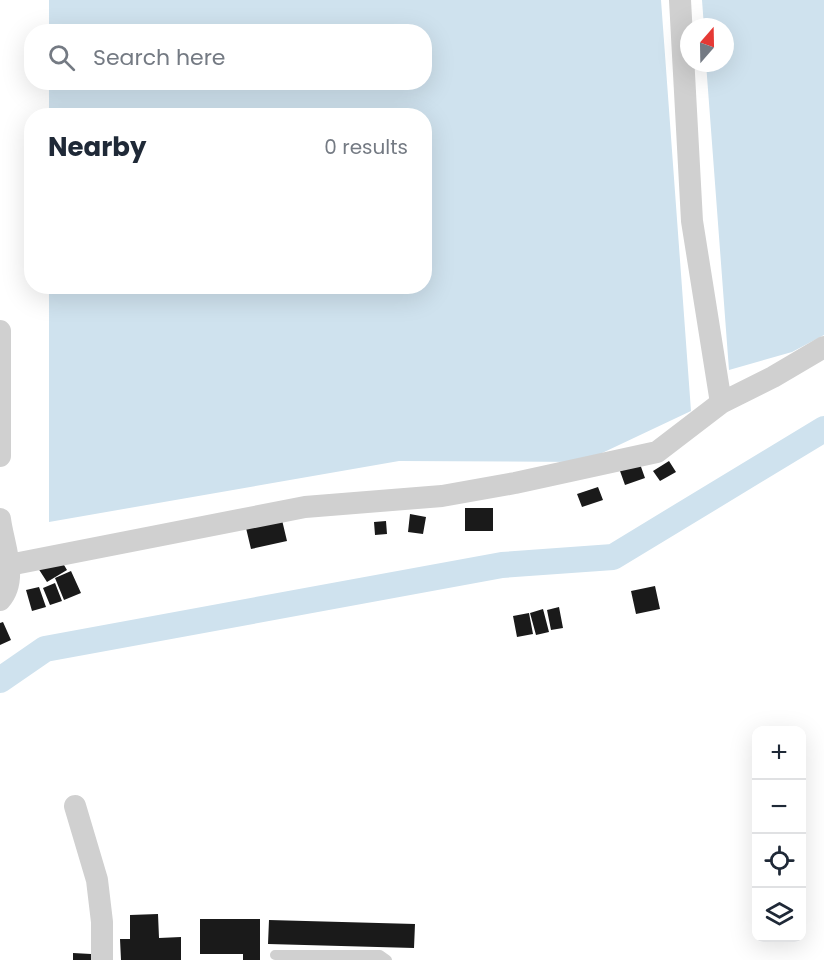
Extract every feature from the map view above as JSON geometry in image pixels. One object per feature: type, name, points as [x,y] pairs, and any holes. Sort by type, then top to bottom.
[{"type":"street","points":[[680,0],[692,221],[721,403]]},
{"type":"street","points":[[0,331],[0,456]]},
{"type":"street","points":[[9,566],[305,507],[442,496],[515,483],[657,452],[721,403],[773,377],[824,347]]},
{"type":"street","points":[[0,519],[9,566],[8,591],[0,600]]},
{"type":"street","points":[[75,806],[97,880],[102,922],[102,960]]},
{"type":"lane","points":[[275,955],[380,955],[387,960]]},
{"type":"water","points":[[49,0],[661,0],[691,411],[583,462],[399,461],[49,522],[49,294],[432,294],[432,108],[49,108],[49,90],[432,90],[432,24],[49,24]]},
{"type":"water","points":[[702,0],[824,0],[824,335],[792,352],[729,370],[707,72],[734,72],[734,18],[703,18]]},
{"type":"building","points":[[669,461],[676,472],[660,481],[653,471]]},
{"type":"building","points":[[640,464],[645,478],[625,485],[620,471]]},
{"type":"building","points":[[598,487],[603,500],[582,507],[577,494]]},
{"type":"building","points":[[465,508],[493,508],[493,531],[465,531]]},
{"type":"building","points":[[410,514],[426,517],[423,534],[408,532]]},
{"type":"building","points":[[282,520],[287,541],[251,549],[246,528]]},
{"type":"building","points":[[386,521],[387,534],[375,535],[374,522]]},
{"type":"building","points":[[58,555],[67,570],[47,582],[38,568]]},
{"type":"building","points":[[71,571],[81,593],[64,600],[55,578]]},
{"type":"building","points":[[55,583],[62,601],[50,605],[43,588]]},
{"type":"building","points":[[655,586],[660,609],[636,614],[631,591]]},
{"type":"building","points":[[39,587],[46,607],[32,611],[26,590]]},
{"type":"building","points":[[559,607],[563,628],[551,630],[547,610]]},
{"type":"building","points":[[543,609],[549,632],[536,635],[530,613]]},
{"type":"building","points":[[529,613],[533,634],[517,637],[513,616]]},
{"type":"building","points":[[3,622],[11,640],[0,645],[0,623]]},
{"type":"building","points":[[158,914],[159,938],[181,937],[181,960],[121,960],[120,939],[130,939],[130,915]]},
{"type":"building","points":[[200,919],[260,919],[260,960],[243,960],[243,954],[200,954]]},
{"type":"building","points":[[269,920],[415,924],[414,948],[268,944]]},
{"type":"building","points":[[73,953],[91,954],[91,960],[73,960]]},
{"type":"waterway","points":[[0,680],[45,649],[502,565],[613,557],[824,429]]}]
